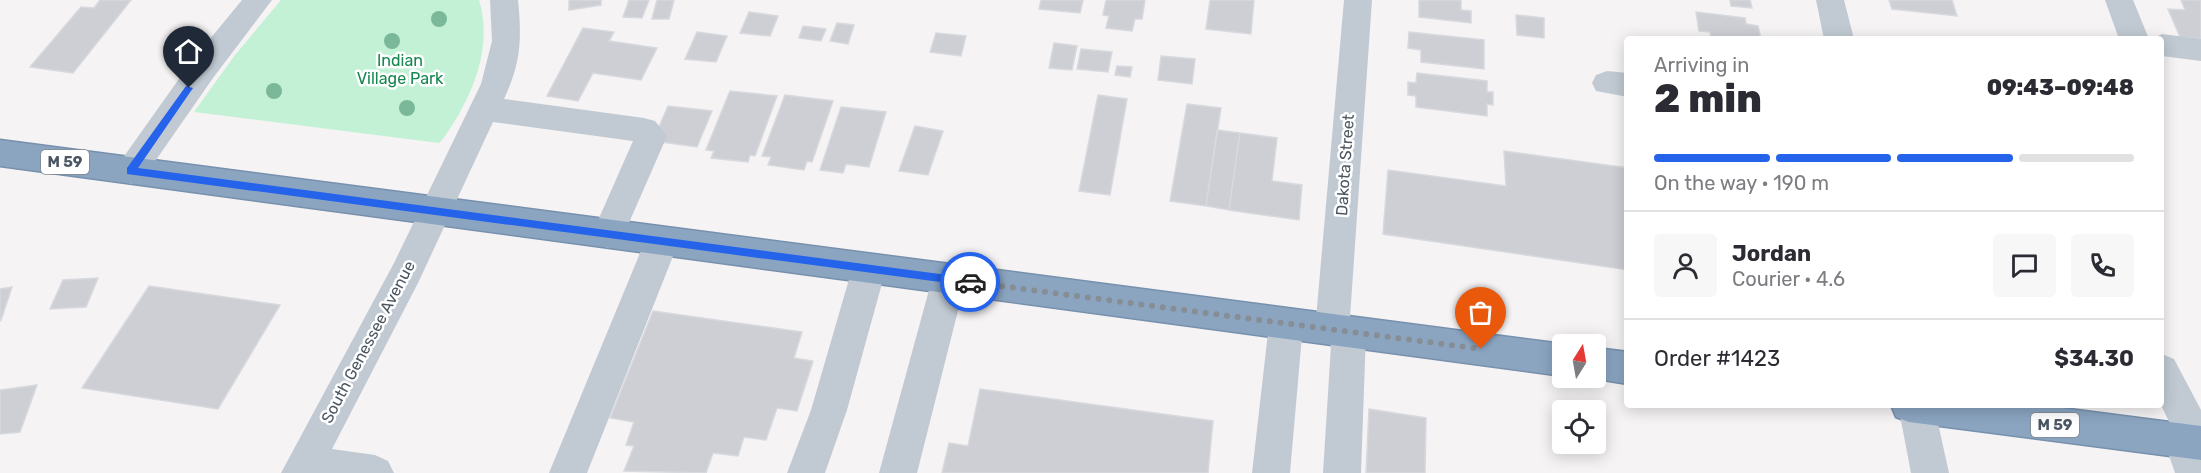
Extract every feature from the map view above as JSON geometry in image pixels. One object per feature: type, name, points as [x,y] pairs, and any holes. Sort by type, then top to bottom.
[{"type":"highway","name":"M 59","points":[[0,153],[1552,359]]},
{"type":"highway","points":[[1606,366],[1624,368]]},
{"type":"highway","name":"M 59","points":[[1959,408],[2018,412],[2194,450]]},
{"type":"street","points":[[130,171],[202,70],[258,0]]},
{"type":"street","name":"South Genessee Avenue","points":[[302,468],[406,273],[496,84],[505,55],[507,27],[504,0]]},
{"type":"street","name":"Dakota Street","points":[[1342,473],[1341,331],[1359,0]]},
{"type":"street","points":[[1830,0],[1838,36]]},
{"type":"street","points":[[2119,0],[2133,36]]},
{"type":"street","points":[[2164,45],[2201,50]]},
{"type":"street","points":[[484,109],[644,130],[651,136],[608,234]]},
{"type":"street","points":[[568,473],[662,241]]},
{"type":"street","points":[[806,473],[829,410],[869,269]]},
{"type":"street","points":[[898,473],[949,279]]},
{"type":"street","points":[[1271,473],[1286,324]]},
{"type":"street","points":[[2164,375],[2194,450]]},
{"type":"street","points":[[1915,408],[1930,473]]},
{"type":"street","points":[[302,468],[375,473]]},
{"type":"green space","name":"Indian Village Park","points":[[281,0],[479,0],[483,18],[482,55],[471,90],[443,139],[439,143],[194,112],[235,55]]},
{"type":"building","points":[[100,0],[131,0],[73,73],[30,67],[81,7],[94,8]]},
{"type":"building","points":[[569,0],[601,0],[601,5],[569,10]]},
{"type":"building","points":[[629,0],[649,0],[642,18],[623,17]]},
{"type":"building","points":[[657,0],[674,0],[669,19],[652,19]]},
{"type":"building","points":[[1041,0],[1083,0],[1080,13],[1039,9]]},
{"type":"building","points":[[1106,0],[1145,0],[1142,19],[1135,19],[1132,31],[1106,28],[1109,16],[1103,15]]},
{"type":"building","points":[[1210,0],[1254,0],[1251,34],[1206,29]]},
{"type":"building","points":[[1419,0],[1461,0],[1461,10],[1471,11],[1471,23],[1419,17]]},
{"type":"building","points":[[1730,0],[1750,0],[1752,8],[1731,6]]},
{"type":"building","points":[[1889,0],[1952,0],[1957,16],[1892,9]]},
{"type":"building","points":[[2181,0],[2201,0],[2201,39],[2180,37],[2168,9],[2185,10]]},
{"type":"building","points":[[749,12],[778,16],[770,36],[740,33]]},
{"type":"building","points":[[1696,12],[1745,18],[1746,24],[1758,26],[1760,36],[1711,36],[1710,32],[1699,31]]},
{"type":"building","points":[[1516,15],[1544,18],[1544,38],[1517,35]]},
{"type":"building","points":[[837,23],[854,25],[848,44],[830,41]]},
{"type":"building","points":[[803,26],[826,29],[821,41],[799,38]]},
{"type":"building","points":[[583,28],[614,32],[609,41],[657,48],[641,80],[593,73],[578,101],[547,96]]},
{"type":"building","points":[[697,32],[727,36],[716,62],[685,59]]},
{"type":"building","points":[[1409,32],[1484,40],[1484,69],[1421,62],[1421,50],[1408,48]]},
{"type":"building","points":[[936,33],[966,36],[961,56],[930,52]]},
{"type":"building","points":[[1054,43],[1077,46],[1072,70],[1049,68]]},
{"type":"building","points":[[1081,49],[1112,52],[1108,72],[1077,69]]},
{"type":"building","points":[[1161,56],[1195,59],[1192,84],[1158,80]]},
{"type":"building","points":[[1117,66],[1132,67],[1130,77],[1115,75]]},
{"type":"building","points":[[1417,73],[1487,81],[1487,92],[1493,92],[1493,105],[1487,104],[1487,116],[1416,107],[1416,96],[1408,95],[1408,82],[1416,83]]},
{"type":"building","points":[[730,91],[777,96],[755,156],[750,155],[748,162],[711,158],[714,151],[706,150]]},
{"type":"building","points":[[785,95],[833,101],[812,162],[807,161],[804,170],[768,165],[771,157],[762,156]]},
{"type":"building","points":[[1098,95],[1127,99],[1110,195],[1079,191]]},
{"type":"building","points":[[1187,104],[1221,108],[1206,206],[1170,201]]},
{"type":"building","points":[[668,106],[712,111],[697,147],[653,141]]},
{"type":"building","points":[[841,107],[886,112],[869,167],[846,164],[843,173],[820,170]]},
{"type":"building","points":[[915,126],[943,131],[928,175],[899,171]]},
{"type":"building","points":[[1217,130],[1240,133],[1229,210],[1206,206]]},
{"type":"building","points":[[1240,133],[1277,138],[1272,181],[1302,185],[1299,220],[1229,210]]},
{"type":"building","points":[[1504,151],[1624,167],[1624,269],[1383,234],[1388,170],[1506,186]]},
{"type":"building","points":[[98,278],[86,307],[50,309],[63,280]]},
{"type":"building","points":[[149,286],[280,305],[218,409],[82,388]]},
{"type":"building","points":[[12,287],[1,320],[0,321],[0,289]]},
{"type":"building","points":[[653,311],[802,332],[794,358],[813,361],[797,411],[777,408],[766,440],[744,437],[738,456],[713,453],[706,473],[624,471],[634,446],[626,445],[634,422],[610,418]]},
{"type":"building","points":[[37,385],[20,432],[0,434],[0,390]]},
{"type":"building","points":[[980,389],[1213,421],[1208,473],[942,473],[949,443],[968,446]]},
{"type":"building","points":[[1369,409],[1426,418],[1425,473],[1366,473]]},
{"type":"way so far","points":[[970,282],[1481,349]]},
{"type":"route","points":[[189,88],[130,171],[970,282]]}]
